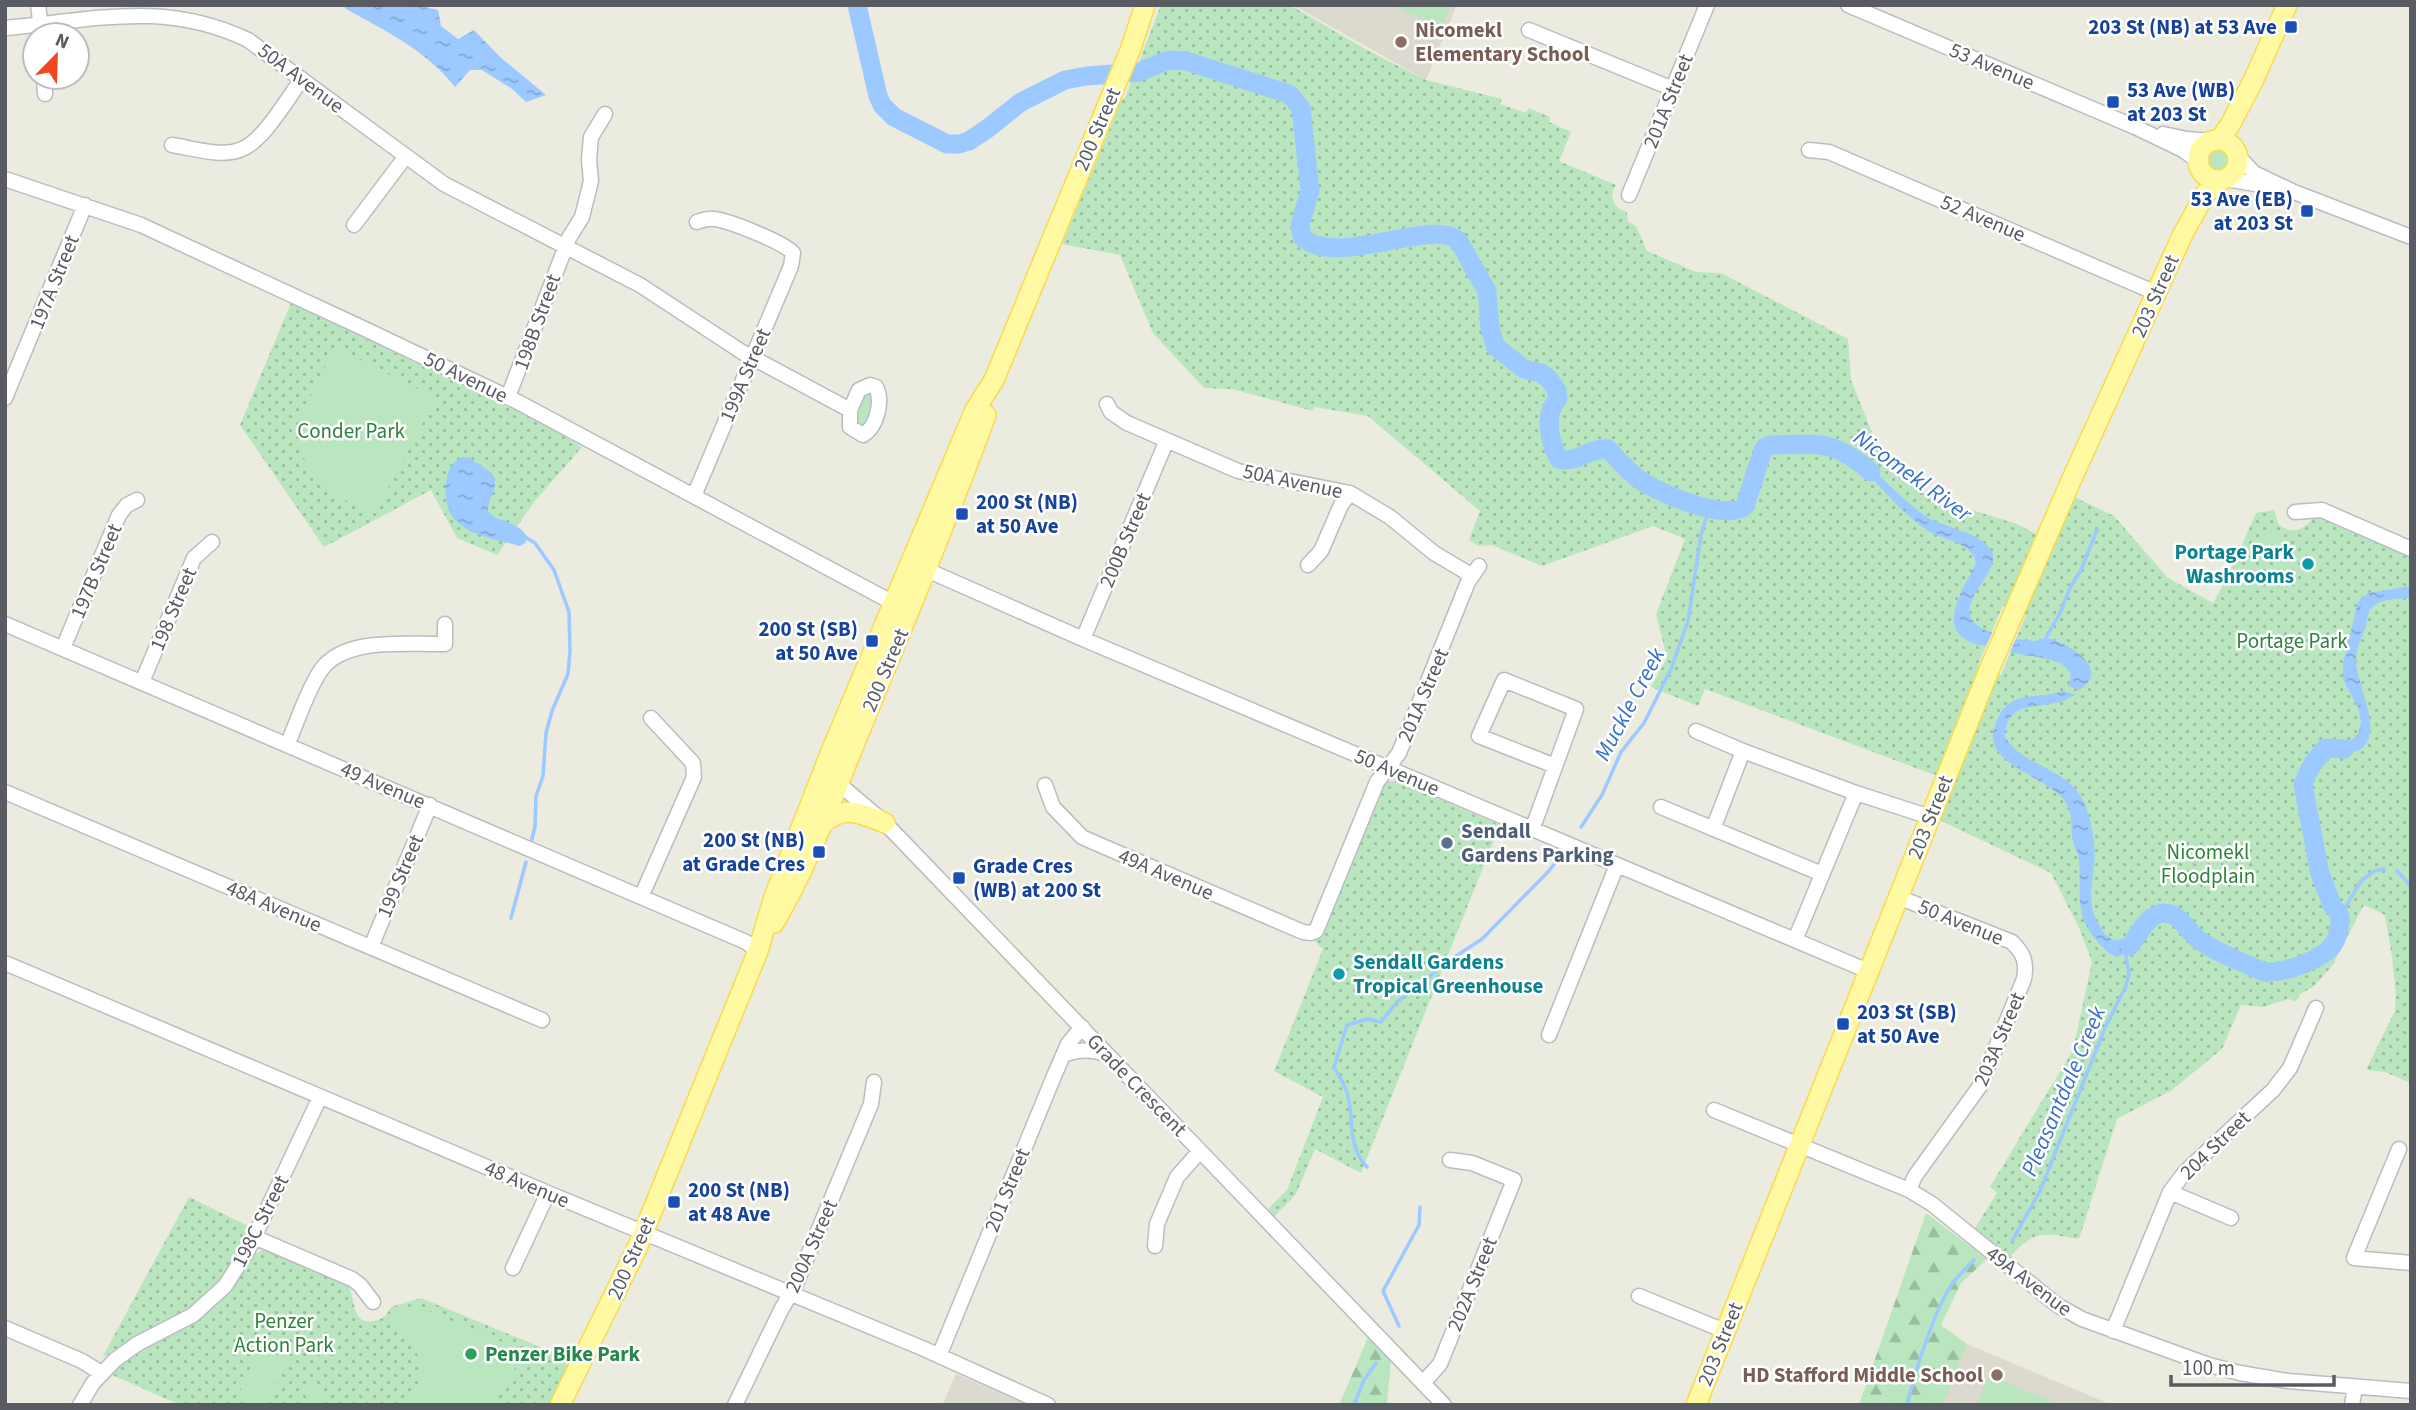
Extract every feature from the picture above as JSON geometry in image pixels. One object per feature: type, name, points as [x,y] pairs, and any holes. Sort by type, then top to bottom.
[{"type":"main road","name":"200 Street","points":[[1134,41],[1144,5]]},
{"type":"main road","name":"200 Street","points":[[902,607],[927,570],[986,414],[994,380],[1110,97],[1134,41],[1154,5]]},
{"type":"main road","points":[[2253,81],[2237,169],[2223,180],[2208,178],[2199,164],[2202,148],[2216,140],[2230,125],[2287,5]]},
{"type":"main road","points":[[2216,140],[2231,145],[2238,155]]},
{"type":"main road","name":"203 Street","points":[[2182,236],[2199,164]]},
{"type":"main road","name":"203 Street","points":[[1696,1405],[1989,670],[2182,236],[2205,194],[2223,180]]},
{"type":"main road","name":"200 Street","points":[[560,1405],[639,1247],[758,951],[774,897],[830,779],[902,607],[945,480],[975,410],[994,380]]},
{"type":"main road","points":[[927,570],[923,559],[943,504],[945,480]]},
{"type":"main road","name":"200 Street","points":[[758,951],[787,901],[821,826],[830,779]]},
{"type":"main road","points":[[821,826],[830,817],[842,812],[860,813],[885,822]]},
{"type":"street","name":"201A Street","points":[[1629,195],[1706,5]]},
{"type":"street","name":"53 Avenue","points":[[1848,5],[2135,127],[2183,150],[2199,164]]},
{"type":"street","name":"50A Avenue","points":[[84,21],[131,11],[179,13],[235,32],[444,184],[640,285],[752,358],[850,410]]},
{"type":"street","points":[[1529,30],[1673,89]]},
{"type":"street","points":[[172,145],[223,152],[242,150],[258,138],[302,79]]},
{"type":"street","points":[[565,247],[582,217],[591,181],[589,159],[592,137],[606,114]]},
{"type":"street","name":"53 Avenue","points":[[2135,127],[2187,139],[2216,140]]},
{"type":"street","name":"52 Avenue","points":[[1809,150],[1829,152],[2156,293]]},
{"type":"street","points":[[2238,155],[2254,173],[2294,192],[2411,237]]},
{"type":"street","points":[[354,225],[406,156]]},
{"type":"street","name":"50 Avenue","points":[[5,179],[141,226],[508,397],[902,607]]},
{"type":"street","points":[[2223,180],[2294,192]]},
{"type":"street","name":"197A Street","points":[[5,398],[85,205]]},
{"type":"street","name":"199A Street","points":[[694,496],[791,266],[793,254],[782,244],[725,221],[715,219],[697,222]]},
{"type":"street","name":"198B Street","points":[[508,397],[565,247]]},
{"type":"street","name":"50A Avenue","points":[[1107,404],[1111,412],[1119,418],[1238,471],[1350,493],[1390,517],[1434,554],[1475,570]]},
{"type":"street","name":"200B Street","points":[[1083,639],[1167,440]]},
{"type":"street","points":[[1308,565],[1321,551],[1340,505],[1350,493]]},
{"type":"street","name":"197B Street","points":[[63,648],[119,515],[127,505],[136,500]]},
{"type":"street","points":[[2295,512],[2322,510],[2411,549]]},
{"type":"street","name":"198 Street","points":[[142,682],[194,558],[212,542]]},
{"type":"street","name":"50 Avenue","points":[[927,570],[1083,639],[1868,971]]},
{"type":"street","name":"201A Street","points":[[1310,933],[1316,931],[1320,925],[1377,782],[1398,753],[1475,570]]},
{"type":"street","name":"49 Avenue","points":[[5,624],[430,805],[746,943],[758,951]]},
{"type":"street","points":[[287,745],[316,680],[335,655],[365,646],[445,644],[445,624]]},
{"type":"street","points":[[1532,829],[1576,709],[1504,680],[1479,736],[1555,766]]},
{"type":"street","points":[[641,897],[695,770],[693,763],[651,718]]},
{"type":"street","points":[[1696,731],[1856,793],[1930,817]]},
{"type":"street","points":[[1713,829],[1743,751]]},
{"type":"street","name":"Grade Crescent","points":[[830,779],[885,822],[1444,1405]]},
{"type":"street","name":"49A Avenue","points":[[1045,785],[1052,807],[1082,837],[1310,933]]},
{"type":"street","name":"48A Avenue","points":[[5,792],[542,1020]]},
{"type":"street","points":[[1795,940],[1856,793]]},
{"type":"street","name":"199 Street","points":[[371,947],[430,805]]},
{"type":"street","points":[[1661,807],[1822,874]]},
{"type":"street","points":[[1549,1035],[1617,865]]},
{"type":"street","name":"50 Avenue","points":[[1898,897],[2012,942],[2022,951]]},
{"type":"street","name":"203A Street","points":[[1909,1190],[1915,1176],[1980,1086],[2024,979],[2026,964],[2022,951]]},
{"type":"street","name":"48 Avenue","points":[[5,963],[939,1356],[1048,1405]]},
{"type":"street","name":"204 Street","points":[[2113,1331],[2170,1192],[2185,1171],[2273,1090],[2290,1068],[2316,1008]]},
{"type":"street","name":"201 Street","points":[[939,1356],[1063,1055],[1082,1027]]},
{"type":"street","points":[[1063,1055],[1079,1049],[1109,1056]]},
{"type":"street","name":"200A Street","points":[[735,1405],[790,1294],[871,1104],[874,1082]]},
{"type":"street","name":"198C Street","points":[[80,1405],[102,1373],[130,1349],[182,1322],[205,1305],[236,1271],[320,1097]]},
{"type":"street","name":"49A Avenue","points":[[1714,1110],[1909,1190],[1932,1204],[2057,1305],[2082,1319],[2231,1371],[2279,1380],[2411,1391]]},
{"type":"street","points":[[2399,1149],[2354,1258],[2411,1263]]},
{"type":"street","points":[[1155,1246],[1157,1224],[1177,1177],[1200,1151]]},
{"type":"street","name":"202A Street","points":[[1423,1383],[1440,1364],[1514,1180],[1472,1163],[1450,1160]]},
{"type":"street","points":[[2170,1192],[2231,1218]]},
{"type":"street","points":[[513,1268],[548,1193]]},
{"type":"street","points":[[254,1237],[352,1279],[373,1302]]},
{"type":"street","points":[[1639,1296],[1725,1331]]},
{"type":"street","points":[[5,1328],[82,1361],[102,1373]]},
{"type":"street","points":[[2353,1405],[2355,1387]]},
{"type":"shaded area","name":"Nicomekl Elementary School","points":[[1293,5],[1457,5],[1426,80]]},
{"type":"shaded area","name":"HD Stafford Middle School","points":[[1967,1344],[2112,1405],[1943,1405]]},
{"type":"shaded area","points":[[956,1374],[1028,1405],[942,1405]]},
{"type":"green space","points":[[1161,5],[1290,5],[1365,49],[1426,80],[1502,99],[1500,104],[1526,113],[1529,108],[1550,117],[1549,122],[1571,132],[1559,161],[1616,185],[1612,194],[1613,202],[1627,212],[1628,222],[1636,226],[1647,251],[1696,272],[1721,273],[1848,339],[1851,380],[1883,460],[1904,481],[1930,497],[2017,524],[2038,537],[2009,608],[2003,605],[1978,665],[1984,668],[1940,777],[1705,689],[1698,706],[1651,687],[1667,658],[1656,614],[1685,539],[1653,526],[1542,566],[1492,545],[1479,546],[1469,540],[1480,511],[1368,416],[1314,407],[1313,411],[1232,389],[1204,388],[1153,333],[1120,255],[1062,244],[1122,99],[1125,98]]},
{"type":"green space","points":[[1392,5],[1451,5],[1441,28]]},
{"type":"green space","points":[[2219,150],[2226,153],[2229,160],[2226,167],[2219,170],[2212,167],[2209,160],[2212,153]]},
{"type":"green space","name":"Conder Park","points":[[291,303],[510,408],[516,408],[582,447],[534,502],[497,555],[457,538],[431,490],[324,547],[240,425]]},
{"type":"green space","points":[[335,347],[436,398],[375,513],[331,494],[303,457],[299,420]]},
{"type":"green space","points":[[868,393],[874,398],[869,424],[861,427],[854,419],[864,394]]},
{"type":"green space","name":"Nicomekl Floodplain","points":[[2070,495],[2114,516],[2168,578],[2213,603],[2256,513],[2274,510],[2279,525],[2291,530],[2300,529],[2317,515],[2411,555],[2411,1083],[2385,1072],[2366,1070],[2395,1011],[2396,995],[2385,915],[2364,905],[2332,966],[2313,987],[2300,994],[2296,1002],[2289,999],[2263,1007],[2241,1005],[2222,1049],[2172,1090],[2117,1119],[2079,1239],[2041,1235],[2027,1241],[2010,1257],[1975,1228],[1997,1193],[1990,1187],[2073,1050],[2092,962],[2080,930],[2051,873],[1935,818],[1994,672],[2001,675],[2026,615],[2020,612]]},
{"type":"green space","points":[[2266,530],[2298,547],[2288,567],[2255,550]]},
{"type":"green space","points":[[1388,781],[1397,781],[1500,825],[1361,1173],[1315,1149],[1296,1194],[1274,1217],[1268,1209],[1287,1190],[1323,1097],[1274,1071],[1323,949],[1312,939],[1323,931],[1379,789]]},
{"type":"green space","name":"Penzer Action Park","points":[[189,1197],[252,1228],[237,1258],[217,1285],[189,1310],[144,1332],[102,1358]]},
{"type":"green space","points":[[1926,1213],[1987,1259],[1961,1283],[1941,1325],[1967,1344],[1943,1405],[1859,1405]]},
{"type":"green space","name":"Penzer Action Park","points":[[265,1249],[347,1285],[357,1314],[366,1321],[379,1320],[391,1307],[421,1298],[572,1360],[550,1405],[180,1405],[110,1374],[145,1346],[184,1328],[205,1314],[228,1292],[253,1255]]},
{"type":"green space","name":"Penzer Bike Park","points":[[415,1305],[525,1352],[493,1405],[408,1405],[419,1379],[419,1359],[409,1341],[389,1321],[396,1311]]},
{"type":"green space","points":[[1369,1335],[1391,1359],[1387,1405],[1339,1405]]},
{"type":"green space","points":[[259,1348],[286,1358],[287,1361],[268,1405],[255,1405],[238,1396]]},
{"type":"green space","points":[[1989,1375],[2060,1405],[1976,1405]]},
{"type":"green space","points":[[315,1383],[323,1390],[325,1404],[332,1405],[298,1405],[305,1404],[308,1386]]},
{"type":"water","points":[[343,5],[417,5],[438,10],[441,26],[458,39],[474,30],[500,57],[546,95],[526,102],[512,89],[482,70],[470,70],[455,87],[419,52]]},
{"type":"water","points":[[1852,450],[1924,515],[1976,537],[1990,549],[1993,558],[1990,569],[1971,603],[1970,614],[1976,624],[1992,633],[1986,646],[1969,641],[1959,634],[1954,624],[1958,601],[1976,564],[1970,551],[1930,532],[1909,516],[1851,458]]},
{"type":"water","points":[[462,457],[468,457],[492,473],[495,484],[488,512],[520,528],[527,538],[525,543],[520,546],[479,535],[458,523],[450,513],[446,500],[447,480],[452,465]]},
{"type":"water","points":[[2411,586],[2411,598],[2383,601],[2370,610],[2358,648],[2358,673],[2369,714],[2368,739],[2362,748],[2350,753],[2329,751],[2321,756],[2312,752],[2326,742],[2352,740],[2359,732],[2361,721],[2358,707],[2343,680],[2343,664],[2358,602],[2368,593]]},
{"type":"water","points":[[2049,638],[2069,647],[2088,663],[2090,678],[2080,690],[2068,686],[2071,676],[2068,669],[2061,664],[2010,652],[2016,639],[2034,641]]},
{"type":"water","points":[[2063,691],[2075,695],[2062,701],[2024,708],[2017,712],[2007,725],[2005,737],[2022,755],[2065,779],[2084,802],[2094,844],[2091,897],[2095,917],[2104,932],[2117,940],[2145,925],[2150,931],[2129,951],[2118,957],[2102,946],[2084,921],[2080,902],[2079,857],[2072,838],[2069,809],[2054,790],[2004,759],[1996,749],[1993,738],[1996,723],[2008,704],[2024,697]]},
{"type":"waterway","name":"Nicomekl River","points":[[857,5],[882,105],[894,117],[947,144],[969,141],[1021,102],[1065,80],[1139,72],[1169,60],[1186,61],[1289,94],[1301,108],[1310,191],[1300,224],[1302,237],[1317,245],[1336,248],[1426,235],[1444,235],[1458,240],[1487,291],[1490,329],[1495,346],[1524,369],[1541,373],[1556,389],[1558,398],[1553,406],[1549,425],[1552,444],[1559,459],[1572,459],[1595,450],[1608,449],[1633,475],[1652,487],[1679,499],[1724,511],[1745,506],[1762,453],[1765,447],[1770,445],[1824,446],[1846,454],[1871,472]]},
{"type":"waterway","name":"Muckle Creek","points":[[1581,827],[1602,795],[1621,752],[1644,723],[1671,669],[1688,621],[1701,535],[1709,509]]},
{"type":"waterway","points":[[2044,641],[2081,570],[2097,530]]},
{"type":"waterway","points":[[522,535],[535,543],[554,570],[569,612],[568,674],[546,733],[543,776],[536,796],[535,826],[531,843]]},
{"type":"waterway","name":"Nicomekl River","points":[[2130,946],[2149,920],[2165,913],[2179,919],[2206,945],[2264,972],[2282,971],[2303,964],[2329,949],[2337,937],[2340,916],[2332,905],[2320,874],[2303,785],[2312,765],[2326,748],[2344,749]]},
{"type":"waterway","name":"Muckle Creek","points":[[1367,1167],[1356,1150],[1347,1092],[1334,1067],[1347,1025],[1368,1019],[1381,1022],[1397,1002],[1441,966],[1482,939],[1559,858]]},
{"type":"waterway","points":[[511,918],[526,862]]},
{"type":"waterway","points":[[2340,916],[2361,881],[2374,871],[2384,869]]},
{"type":"waterway","points":[[2397,871],[2411,886]]},
{"type":"waterway","name":"Pleasantdale Creek","points":[[2012,1241],[2040,1191],[2105,1028],[2125,988],[2129,975],[2125,950]]},
{"type":"waterway","name":"Muckle Creek","points":[[1399,1326],[1383,1291],[1419,1225],[1420,1207]]},
{"type":"waterway","name":"Pleasantdale Creek","points":[[1907,1405],[1920,1358],[1940,1305],[1955,1280],[1974,1260]]},
{"type":"waterway","name":"Muckle Creek","points":[[1354,1405],[1364,1380],[1376,1363]]},
{"type":"place","name":"203 St (NB) at 53 Ave","points":[[2291,27]]},
{"type":"place","name":"Nicomekl Elementary School","points":[[1401,42]]},
{"type":"place","name":"53 Ave (WB) at 203 St","points":[[2113,102]]},
{"type":"place","name":"53 Ave (EB) at 203 St","points":[[2307,211]]},
{"type":"place","name":"200 St (NB) at 50 Ave","points":[[962,514]]},
{"type":"place","name":"Portage Park Washrooms","points":[[2308,564]]},
{"type":"place","name":"200 St (SB) at 50 Ave","points":[[872,641]]},
{"type":"place","name":"Sendall Gardens Parking","points":[[1447,843]]},
{"type":"place","name":"200 St (NB) at Grade Cres","points":[[819,852]]},
{"type":"place","name":"Grade Cres (WB) at 200 St","points":[[959,878]]},
{"type":"place","name":"Sendall Gardens Tropical Greenhouse","points":[[1339,974]]},
{"type":"place","name":"203 St (SB) at 50 Ave","points":[[1843,1024]]},
{"type":"place","name":"200 St (NB) at 48 Ave","points":[[674,1202]]},
{"type":"place","name":"Penzer Bike Park","points":[[471,1354]]},
{"type":"place","name":"HD Stafford Middle School","points":[[1997,1375]]},
{"type":"park label","name":"Portage Park","points":[[2292,641]]}]
